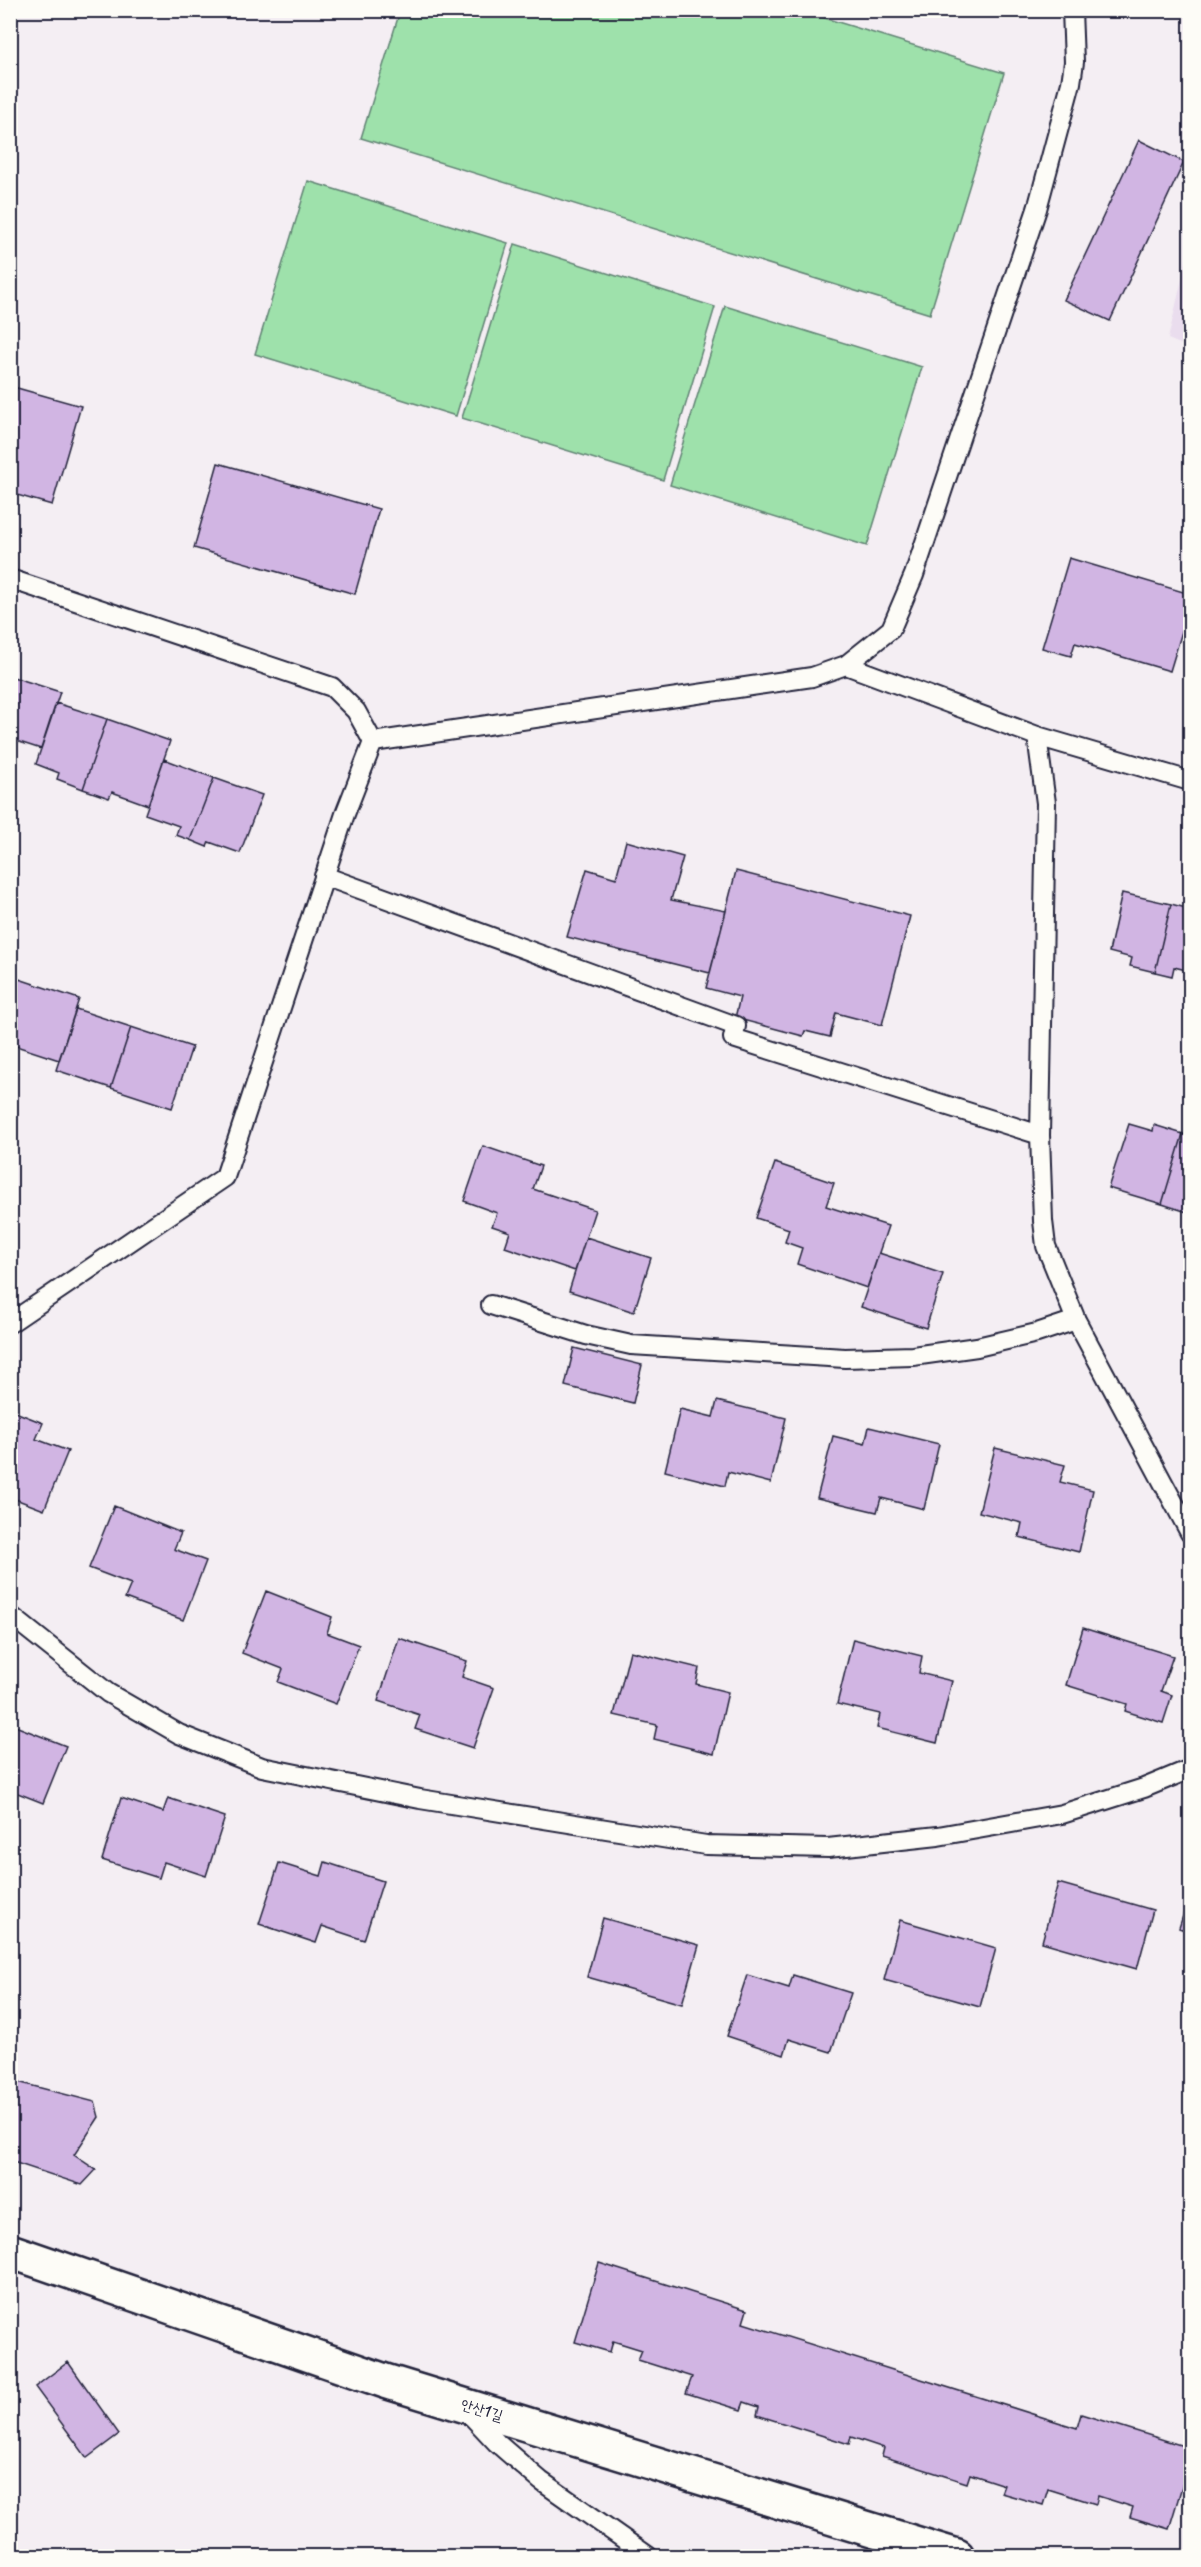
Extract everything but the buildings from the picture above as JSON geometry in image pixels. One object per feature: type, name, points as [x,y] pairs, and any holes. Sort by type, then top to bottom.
[{"type":"street","name":"안산1길","points":[[10,2251],[385,2381],[957,2556]]},
{"type":"lane","points":[[373,742],[812,677],[846,665],[891,629],[914,575],[1037,209],[1073,72],[1075,41],[1072,10]]},
{"type":"lane","points":[[10,579],[332,687],[356,711],[373,742],[324,876],[225,1177],[10,1323]]},
{"type":"lane","points":[[846,665],[1037,736],[1191,781]]},
{"type":"lane","points":[[1037,736],[1046,803],[1040,1135],[1046,1246],[1076,1320],[1191,1533]]},
{"type":"lane","points":[[324,876],[736,1026],[733,1038],[1040,1135]]},
{"type":"lane","points":[[491,1305],[586,1335],[631,1346],[845,1358],[913,1356],[977,1347],[1037,1333],[1076,1320]]},
{"type":"lane","points":[[10,1615],[108,1693],[179,1734],[262,1767],[420,1799],[706,1845],[828,1848],[938,1836],[1062,1814],[1144,1788],[1191,1769]]},
{"type":"lane","points":[[460,2403],[497,2443],[526,2469],[648,2556]]},
{"type":"shaded area","points":[[1190,245],[1190,348],[1168,339]]},
{"type":"green space","points":[[400,11],[802,11],[1004,73],[930,314],[361,138]]},
{"type":"green space","points":[[308,181],[508,243],[456,416],[255,354]]},
{"type":"green space","points":[[515,244],[715,307],[663,480],[462,418]]},
{"type":"green space","points":[[725,306],[922,367],[867,546],[670,485]]}]
